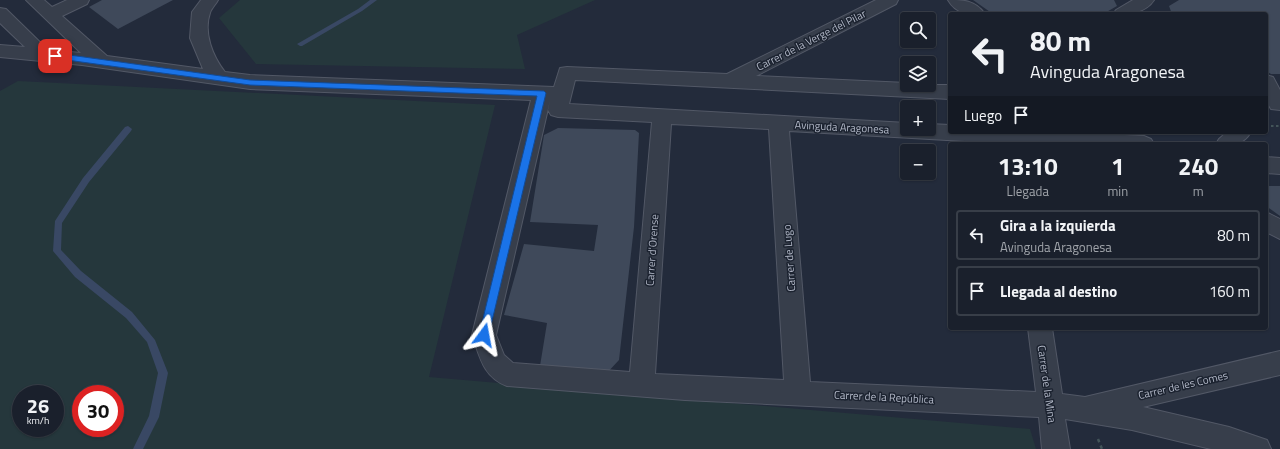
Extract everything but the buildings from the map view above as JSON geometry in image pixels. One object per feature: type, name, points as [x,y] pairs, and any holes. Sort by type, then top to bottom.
[{"type":"street","points":[[34,0],[102,62]]},
{"type":"street","points":[[50,15],[81,0]]},
{"type":"street","points":[[210,0],[201,12],[199,38],[210,66],[220,79]]},
{"type":"street","name":"Carrer de la Verge del Pilar","points":[[731,80],[890,0]]},
{"type":"street","points":[[956,0],[973,12]]},
{"type":"street","points":[[1125,12],[1139,1],[1153,12]]},
{"type":"street","points":[[0,13],[42,54]]},
{"type":"street","points":[[0,50],[42,54],[250,82],[552,93]]},
{"type":"street","name":"Avinguda Aragonesa","points":[[948,92],[567,72],[552,93],[558,110],[1012,141],[1056,142]]},
{"type":"street","points":[[1268,88],[1274,105]]},
{"type":"street","name":"Carrer de la República","points":[[552,93],[484,335],[494,363],[507,374],[642,384],[1086,409],[1234,441],[1257,449]]},
{"type":"street","name":"Carrer d'Orense","points":[[642,384],[662,117]]},
{"type":"street","name":"Carrer de Lugo","points":[[779,124],[798,393]]},
{"type":"street","points":[[1228,142],[1238,134]]},
{"type":"street","points":[[1268,166],[1280,166]]},
{"type":"street","points":[[1268,222],[1280,230]]},
{"type":"street","name":"Carrer de la Mina","points":[[1040,330],[1056,446]]},
{"type":"street","name":"Carrer de les Comes","points":[[1086,409],[1116,400],[1280,363]]},
{"type":"path","points":[[1268,126],[1280,126]]},
{"type":"shaded area","points":[[240,0],[595,0],[517,35],[525,69],[256,64],[219,18]]},
{"type":"shaded area","points":[[18,81],[495,105],[429,377],[1030,429],[1036,449],[0,449],[0,91]]},
{"type":"waterway","points":[[300,44],[360,10],[374,0]]},
{"type":"waterway","points":[[128,129],[86,180],[58,223],[57,251],[78,274],[129,315],[151,340],[163,373],[154,417],[138,449]]},
{"type":"route","points":[[55,56],[250,82],[542,93],[484,335]]}]
